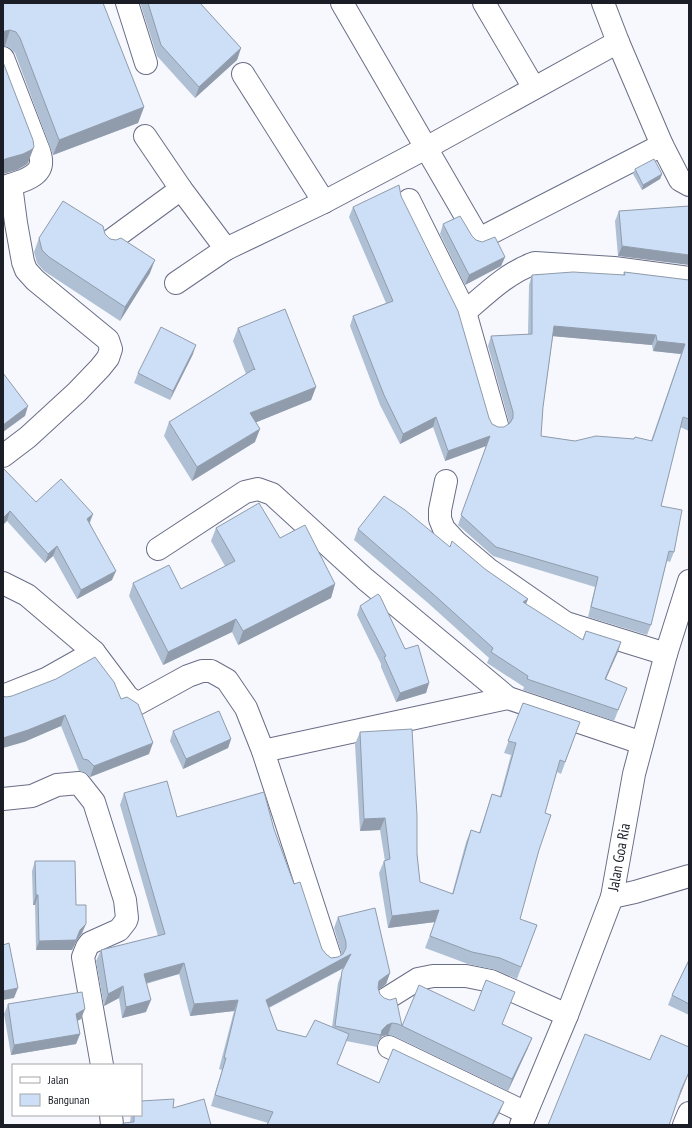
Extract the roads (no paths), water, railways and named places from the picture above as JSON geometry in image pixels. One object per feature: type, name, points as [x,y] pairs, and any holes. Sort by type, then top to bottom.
[{"type":"street","points":[[127,3],[146,63]]},
{"type":"street","points":[[342,3],[479,239],[662,145]]},
{"type":"street","points":[[484,3],[534,88]]},
{"type":"street","points":[[603,3],[662,145],[680,180],[689,185]]},
{"type":"street","points":[[176,283],[226,249],[324,202],[426,148],[618,42]]},
{"type":"street","points":[[3,58],[42,161],[39,171],[27,179],[7,186],[23,262],[26,270],[35,280],[108,340],[111,350],[108,358],[77,392],[28,437],[3,456]]},
{"type":"street","points":[[243,74],[324,202]]},
{"type":"street","points":[[145,136],[181,189],[226,249]]},
{"type":"street","points":[[110,241],[181,189]]},
{"type":"street","points":[[409,200],[465,312],[497,425]]},
{"type":"street","points":[[465,312],[501,282],[523,267],[535,263],[614,268],[689,278]]},
{"type":"street","points":[[446,481],[440,510],[440,519],[444,529],[456,542],[488,569],[566,624],[666,654]]},
{"type":"street","points":[[158,549],[245,492],[258,489],[272,494],[365,579],[508,698],[642,743]]},
{"type":"street","name":"Jalan Goa Ria","points":[[523,1119],[567,1015],[612,896],[634,774],[666,654],[689,581]]},
{"type":"street","points":[[3,583],[27,595],[94,652],[127,696],[137,704],[188,676],[202,671],[211,671],[227,680],[246,708],[263,752],[330,957]]},
{"type":"street","points":[[3,696],[46,679],[94,652]]},
{"type":"street","points":[[263,752],[508,698]]},
{"type":"street","points":[[3,799],[32,796],[57,785],[79,783],[94,802],[125,900],[127,918],[119,930],[90,943],[84,952],[83,957],[102,1064]]},
{"type":"street","points":[[612,896],[635,892],[689,876]]},
{"type":"street","points":[[386,999],[418,979],[433,976],[466,976],[492,981],[567,1015]]},
{"type":"street","points":[[389,1047],[523,1119]]},
{"type":"street","points":[[684,1125],[689,1113]]}]
